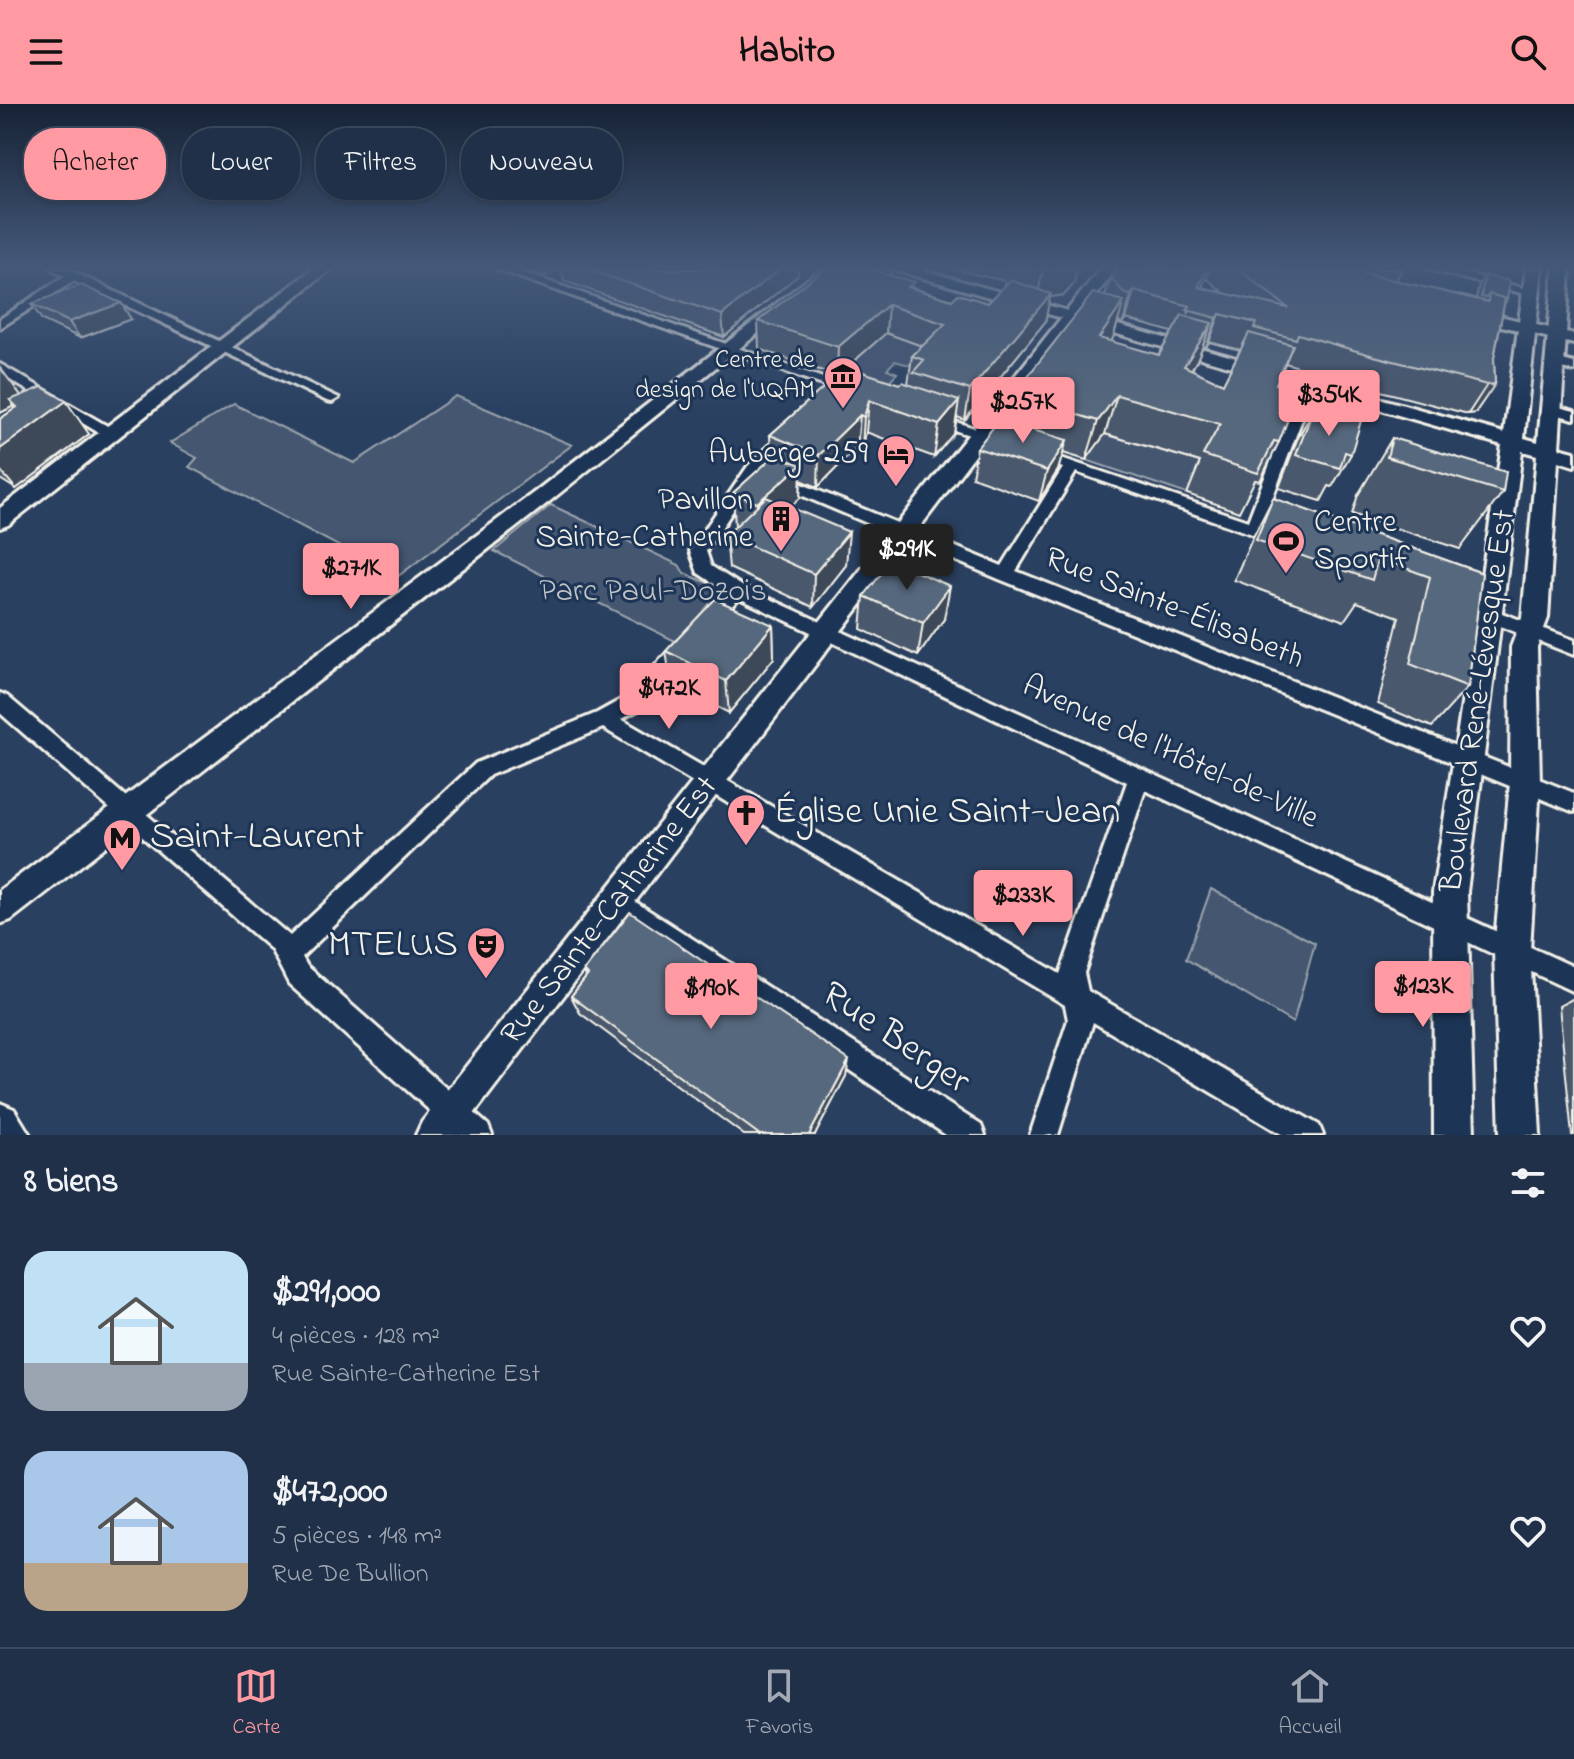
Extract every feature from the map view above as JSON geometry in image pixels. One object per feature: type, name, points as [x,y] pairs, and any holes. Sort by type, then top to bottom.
[{"type":"main road","points":[[0,520],[261,317]]},
{"type":"main road","points":[[1075,317],[1574,459]]},
{"type":"main road","name":"Boulevard René-Lévesque Est","points":[[1454,1135],[1450,892],[1471,762],[1530,317]]},
{"type":"main road","name":"Boulevard René-Lévesque Est","points":[[1520,1135],[1512,950],[1525,783],[1524,647],[1532,632],[1546,451],[1551,409],[1564,364],[1565,337]]},
{"type":"main road","points":[[0,1123],[10,1135]]},
{"type":"street","points":[[159,317],[332,398]]},
{"type":"street","points":[[637,317],[867,396]]},
{"type":"street","points":[[0,909],[543,496],[769,317]]},
{"type":"street","name":"Rue Sainte-Catherine Est","points":[[455,1127],[617,901],[1070,317]]},
{"type":"street","points":[[1483,317],[1565,337]]},
{"type":"street","points":[[0,368],[111,434]]},
{"type":"street","points":[[1253,528],[1308,384]]},
{"type":"street","points":[[825,401],[840,387]]},
{"type":"street","points":[[1551,409],[1574,415]]},
{"type":"street","points":[[917,413],[1290,541]]},
{"type":"street","points":[[753,469],[804,421]]},
{"type":"street","points":[[1005,575],[1072,466]]},
{"type":"street","name":"Rue Sainte-Élisabeth","points":[[753,469],[1005,575],[1574,803]]},
{"type":"street","name":"Avenue de l'Hôtel-de-Ville","points":[[753,469],[698,551],[704,569],[736,590],[1574,980]]},
{"type":"street","points":[[288,953],[310,936],[483,769],[604,719],[633,703],[736,590]]},
{"type":"street","points":[[1460,603],[1574,648]]},
{"type":"street","points":[[0,701],[280,941],[298,975],[455,1127]]},
{"type":"street","points":[[604,719],[1309,1135]]},
{"type":"street","points":[[1044,1135],[1081,1020],[1072,973],[1139,777]]},
{"type":"street","name":"Rue Berger","points":[[617,901],[971,1135]]},
{"type":"green space","points":[[886,333],[928,347],[938,373],[895,361],[887,369],[897,373],[880,391],[837,376]]},
{"type":"green space","points":[[456,396],[572,445],[397,577],[189,467],[197,458],[170,443],[234,404],[354,463]]},
{"type":"green space","points":[[1105,434],[1213,466],[1200,469],[1187,494],[1086,460]]},
{"type":"green space","name":"Parc Paul-Dozois","points":[[551,505],[679,565],[684,573],[717,587],[714,592],[720,596],[675,641],[494,551]]},
{"type":"green space","points":[[1211,889],[1315,943],[1293,1023],[1186,959]]},
{"type":"building","points":[[59,317],[82,317],[69,322]]},
{"type":"building","points":[[763,317],[874,317],[838,347],[758,321]]},
{"type":"building","points":[[924,317],[1031,317],[970,390],[913,372],[924,360],[912,356],[945,324]]},
{"type":"building","points":[[1074,317],[1113,317],[1099,338],[1159,355],[1181,317],[1212,323],[1184,366],[1223,384],[1249,333],[1293,345],[1276,384],[1295,390],[1292,395],[1297,396],[1279,442],[1274,441],[1258,473],[1203,455],[1220,424],[1117,395],[1098,421],[1013,395]]},
{"type":"building","points":[[1232,317],[1501,317],[1494,358],[1495,384],[1487,385],[1298,334],[1296,339],[1254,328],[1256,323]]},
{"type":"building","points":[[847,367],[959,401],[939,425],[869,400],[864,417],[860,415],[819,455],[770,435]]},
{"type":"building","points":[[42,387],[66,401],[0,449],[0,419],[17,407],[10,400]]},
{"type":"building","points":[[1314,408],[1361,421],[1351,454],[1345,452],[1340,468],[1296,455]]},
{"type":"building","points":[[999,420],[1067,440],[1047,471],[977,448]]},
{"type":"building","points":[[1392,438],[1506,472],[1503,492],[1387,457]]},
{"type":"building","points":[[775,455],[801,465],[757,503],[733,493]]},
{"type":"building","points":[[766,497],[849,532],[814,574],[726,535]]},
{"type":"building","points":[[1273,498],[1482,573],[1468,687],[1410,664],[1430,577],[1378,558],[1372,580],[1256,540]]},
{"type":"building","points":[[891,561],[950,586],[923,623],[864,596]]},
{"type":"building","points":[[715,599],[773,625],[726,681],[666,651]]},
{"type":"building","points":[[630,912],[849,1060],[809,1135],[760,1135],[571,996],[588,975],[584,971]]},
{"type":"place","name":"Centre de design de l'UQAM","points":[[843,410]]},
{"type":"place","name":"Auberge 259","points":[[896,488]]},
{"type":"place","name":"Pavillon Sainte-Catherine","points":[[781,553]]},
{"type":"place","name":"Centre Sportif","points":[[1286,575]]},
{"type":"place","name":"Église Unie Saint-Jean","points":[[746,847]]},
{"type":"place","name":"Saint-Laurent","points":[[122,872]]},
{"type":"place","name":"MTELUS","points":[[486,980]]}]
